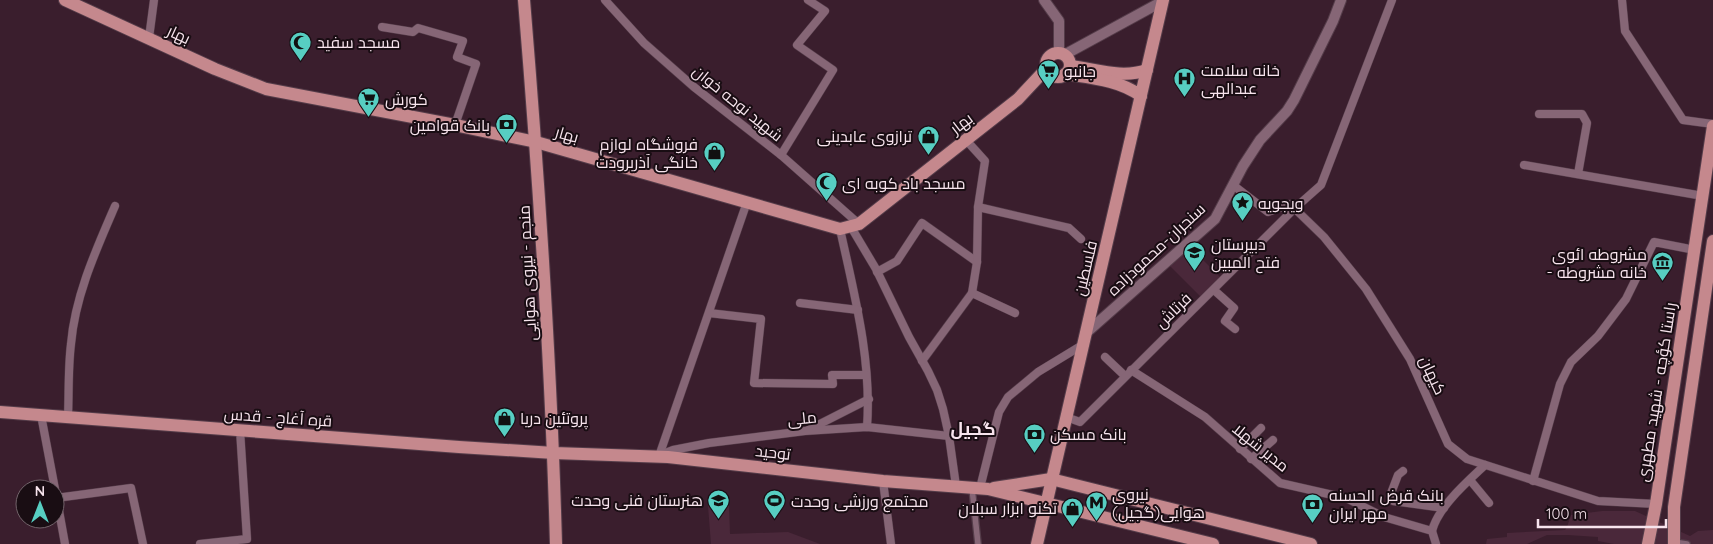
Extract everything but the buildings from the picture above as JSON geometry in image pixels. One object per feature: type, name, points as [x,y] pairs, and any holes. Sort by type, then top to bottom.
[{"type":"main road","name":"بهار","points":[[65,0],[266,90],[536,142],[747,202],[850,226],[966,140],[1060,66]]},
{"type":"main road","name":"منجم - نیروی هوایی","points":[[524,0],[536,142],[554,453],[556,544]]},
{"type":"main road","name":"فلسطین","points":[[1046,544],[1050,504],[1066,417],[1163,0]]},
{"type":"main road","points":[[1060,66],[1090,68],[1116,74],[1135,74],[1147,70]]},
{"type":"main road","points":[[1060,66],[1086,77],[1130,87],[1142,96]]},
{"type":"main road","name":"راستا کؤچه - شهید مطهری","points":[[1648,544],[1656,504],[1713,125]]},
{"type":"main road","points":[[1695,250],[1712,249]]},
{"type":"main road","name":"راستا کؤچه - شهید مطهری","points":[[1674,543],[1674,506],[1712,249]]},
{"type":"main road","name":"قره آغاج - قدس","points":[[0,412],[554,453]]},
{"type":"main road","name":"توحید","points":[[554,453],[659,456],[883,481],[980,488]]},
{"type":"main road","points":[[980,488],[1055,480],[1311,544]]},
{"type":"main road","points":[[980,488],[1213,544]]},
{"type":"main road","name":"فلسطین","points":[[1037,544],[1050,504]]},
{"type":"main road","points":[[1653,520],[1656,525],[1663,528],[1674,526]]},
{"type":"street","points":[[149,38],[154,0]]},
{"type":"street","name":"شهید نوحه خوان","points":[[605,0],[644,42],[694,87],[781,155],[850,226],[878,272],[908,337],[937,390],[949,436],[956,486]]},
{"type":"street","points":[[781,155],[833,70],[797,44],[824,12],[808,0]]},
{"type":"street","points":[[1044,0],[1059,21],[1060,66]]},
{"type":"street","points":[[1060,66],[1163,0]]},
{"type":"street","name":"سنجران-محمودزاده","points":[[1085,338],[1215,218],[1260,140],[1287,111],[1294,100],[1333,21],[1341,0]]},
{"type":"street","name":"فرتاش","points":[[1066,417],[1080,422],[1295,208],[1321,186],[1392,0]]},
{"type":"street","points":[[1622,0],[1625,31],[1683,120],[1713,125]]},
{"type":"street","points":[[382,27],[413,32],[418,28],[463,41],[457,57],[476,64],[455,125]]},
{"type":"street","points":[[1539,114],[1582,114],[1587,123],[1578,174]]},
{"type":"street","points":[[922,360],[972,293],[977,262],[978,207],[985,161],[966,140]]},
{"type":"street","points":[[1524,165],[1703,196]]},
{"type":"street","points":[[1233,185],[1268,212],[1290,204],[1295,208]]},
{"type":"street","points":[[659,456],[747,202]]},
{"type":"street","points":[[68,417],[71,344],[80,296],[115,206]]},
{"type":"street","points":[[978,207],[1068,228],[1081,239]]},
{"type":"street","name":"کیهان","points":[[1295,208],[1324,237],[1366,289],[1410,359],[1448,444],[1467,459],[1598,502],[1656,504]]},
{"type":"street","points":[[878,272],[897,261],[922,223],[977,262]]},
{"type":"street","points":[[850,226],[869,399],[866,427]]},
{"type":"street","points":[[1533,480],[1560,384],[1571,362],[1587,348],[1626,300],[1654,242],[1695,250]]},
{"type":"street","points":[[1214,290],[1234,308],[1225,321],[1235,329]]},
{"type":"street","points":[[972,293],[1015,313]]},
{"type":"street","points":[[800,303],[858,310]]},
{"type":"street","points":[[709,313],[761,319],[754,383],[833,384],[832,375],[866,375]]},
{"type":"street","points":[[978,544],[980,488],[999,412],[1008,397],[1038,372],[1085,338]]},
{"type":"street","name":"مدیر شهلا","points":[[1105,357],[1128,373],[1205,417],[1280,483],[1346,498],[1384,517],[1432,531]]},
{"type":"street","points":[[804,432],[869,399]]},
{"type":"street","points":[[41,415],[53,479]]},
{"type":"street","name":"ملی","points":[[659,456],[673,450],[709,442],[866,427],[949,436]]},
{"type":"street","points":[[1240,449],[1261,428]]},
{"type":"street","points":[[200,544],[248,539],[240,430]]},
{"type":"street","points":[[1251,459],[1273,440]]},
{"type":"street","points":[[1436,544],[1432,531],[1434,523],[1444,508],[1485,465]]},
{"type":"street","points":[[1403,471],[1398,475],[1390,496],[1393,502],[1444,508]]},
{"type":"street","points":[[1470,480],[1489,503]]},
{"type":"street","points":[[883,481],[891,544]]},
{"type":"street","points":[[65,491],[131,488],[143,544]]},
{"type":"street","points":[[62,529],[65,544]]},
{"type":"street","points":[[1674,543],[1687,544]]},
{"type":"shaded area","name":"دبیرستان فتح المبین","points":[[1190,247],[1220,277],[1201,297],[1170,266]]},
{"type":"shaded area","name":"هنرستان فنی وحدت","points":[[708,506],[729,506],[730,534],[788,532],[820,544],[711,544]]},
{"type":"shaded area","points":[[1602,511],[1635,511],[1690,536],[1698,531],[1713,530],[1713,544],[1614,544],[1598,541],[1598,537],[1547,535],[1527,544],[1486,544],[1487,539],[1507,537],[1507,533],[1565,530],[1571,515]]},
{"type":"place","name":"مسجد سفید","points":[[301,61]]},
{"type":"place","name":"جانبو","points":[[1048,90]]},
{"type":"place","name":"خانه سلامت عبدالهی","points":[[1185,98]]},
{"type":"place","name":"کورش","points":[[369,118]]},
{"type":"place","name":"بانک قوامین","points":[[506,144]]},
{"type":"place","name":"ترازوی عابدینی","points":[[928,155]]},
{"type":"place","name":"فروشگاه لوازم خانگی آذربرودت","points":[[714,172]]},
{"type":"place","name":"مسجد باد کوبه ای","points":[[826,202]]},
{"type":"place","name":"ویجویه","points":[[1242,222]]},
{"type":"place","name":"دبیرستان فتح المبین","points":[[1195,272]]},
{"type":"place","name":"مشروطه ائوی - خانه مشروطه","points":[[1663,282]]},
{"type":"place","name":"پروتئین دریا","points":[[504,437]]},
{"type":"place","name":"بانک مسکن","points":[[1034,453]]},
{"type":"place","name":"هنرستان فنی وحدت","points":[[719,519]]},
{"type":"place","name":"مجتمع ورزشی وحدت","points":[[775,520]]},
{"type":"place","name":"نیروی هوایی(گجیل)","points":[[1096,522]]},
{"type":"place","name":"بانک قرض الحسنه مهر ایران","points":[[1313,523]]},
{"type":"place","name":"تکنو ابزار سبلان","points":[[1073,527]]},
{"type":"district","name":"گجیل","points":[[973,428]]}]
